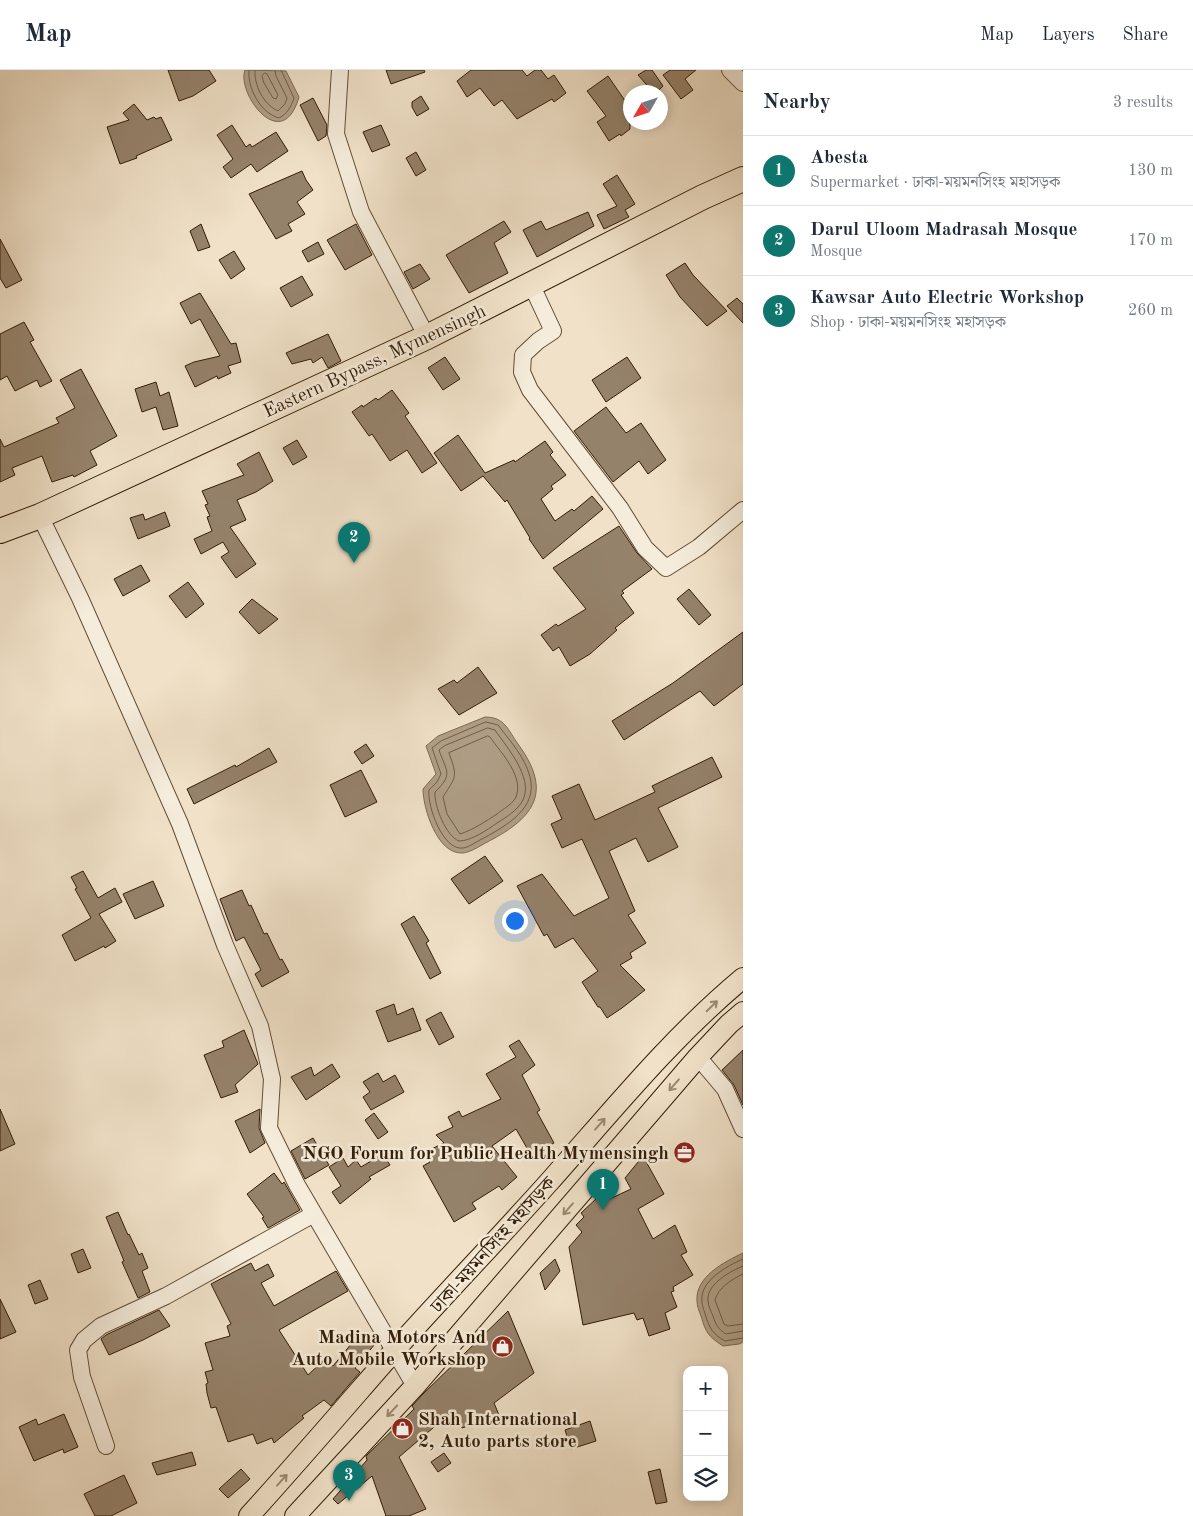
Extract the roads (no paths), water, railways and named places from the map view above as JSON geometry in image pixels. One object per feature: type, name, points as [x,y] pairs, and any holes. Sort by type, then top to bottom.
[{"type":"highway","name":"Eastern Bypass, Mymensingh","points":[[0,531],[40,516],[427,336],[703,197],[743,179]]},
{"type":"main road","name":"ঢাকা-ময়মনসিংহ মহাসড়ক","points":[[249,1516],[394,1351],[684,1032],[743,978]]},
{"type":"main road","name":"ঢাকা-ময়মনসিংহ মহাসড়ক","points":[[295,1516],[415,1386],[698,1057],[743,1012]]},
{"type":"street","points":[[340,70],[336,134],[361,212],[427,336]]},
{"type":"street","points":[[730,70],[743,83]]},
{"type":"street","points":[[531,284],[553,331],[538,341],[523,355],[522,372],[530,390],[620,508],[644,548],[666,568],[699,547],[743,510]]},
{"type":"street","points":[[40,516],[80,598],[180,824],[225,945],[260,1026],[272,1079],[269,1128],[297,1185],[415,1386]]},
{"type":"street","points":[[698,1057],[725,1089],[743,1129]]},
{"type":"street","points":[[106,1446],[82,1377],[78,1350],[84,1340],[101,1326],[166,1296],[314,1214]]},
{"type":"water","points":[[245,70],[286,71],[299,97],[291,114],[282,121],[272,120],[262,114],[247,92],[244,80]]},
{"type":"water","points":[[485,717],[497,719],[505,725],[528,760],[534,774],[535,799],[530,810],[509,830],[462,853],[453,851],[445,846],[429,818],[423,789],[436,774],[426,746],[438,736]]},
{"type":"water","points":[[743,1253],[743,1342],[723,1346],[711,1337],[706,1330],[698,1307],[698,1292],[712,1271]]},
{"type":"place","name":"Darul Uloom Madrasah Mosque","points":[[354,563]]},
{"type":"place","name":"NGO Forum for Public Health Mymensingh","points":[[685,1152]]},
{"type":"place","name":"Abesta","points":[[603,1210]]},
{"type":"place","name":"Madina Motors And Auto Mobile Workshop","points":[[502,1347]]},
{"type":"place","name":"Shah International 2, Auto parts store","points":[[402,1429]]},
{"type":"place","name":"Kawsar Auto Electric Workshop","points":[[349,1501]]}]
